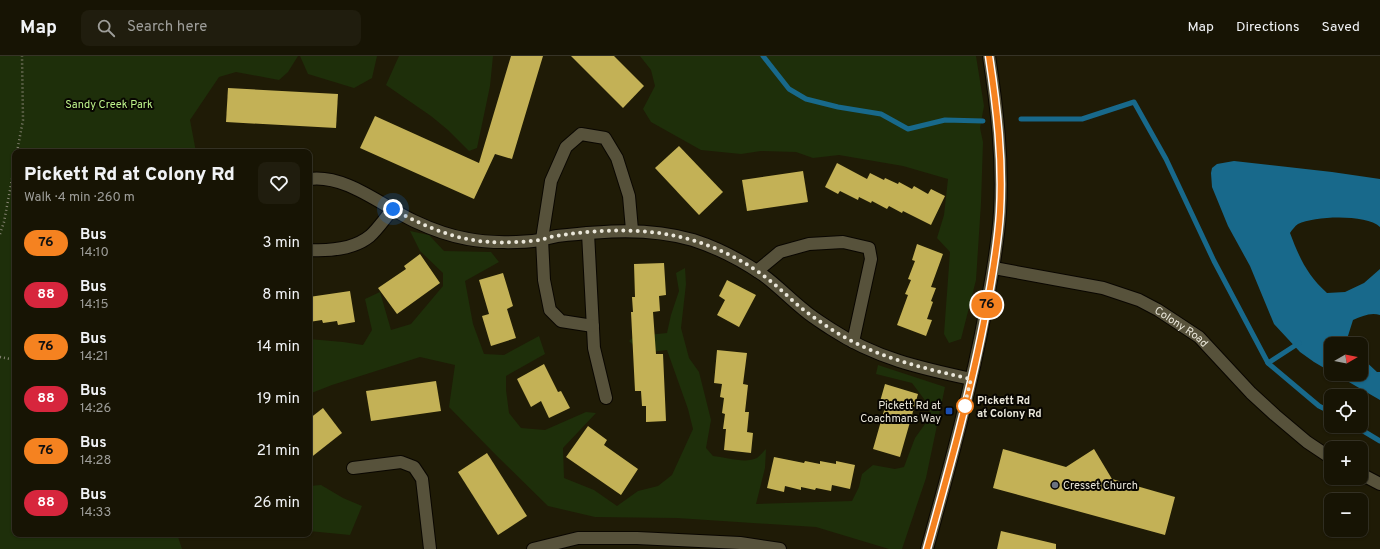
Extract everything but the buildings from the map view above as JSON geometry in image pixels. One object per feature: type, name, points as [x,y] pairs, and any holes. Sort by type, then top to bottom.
[{"type":"street","points":[[927,549],[971,379],[994,268],[1000,212],[1001,171],[1000,139],[989,56]]},
{"type":"street","points":[[593,326],[561,321],[550,310],[544,280],[542,239],[550,181],[566,147],[581,134],[605,138],[617,158],[629,196],[632,230]]},
{"type":"street","points":[[312,179],[317,178],[335,181],[351,187],[415,221],[442,232],[468,239],[491,242],[542,239],[588,232],[632,230],[692,240],[720,250],[757,271],[805,311],[832,330],[864,348],[923,368],[971,379]]},
{"type":"street","points":[[312,250],[325,251],[341,249],[355,244],[370,236],[393,209]]},
{"type":"street","points":[[588,232],[594,348],[606,398]]},
{"type":"street","points":[[757,271],[780,252],[809,244],[843,242],[869,248],[871,260],[853,342]]},
{"type":"street","name":"Colony Road","points":[[994,268],[1103,288],[1139,300],[1158,310],[1199,337],[1251,393],[1275,416],[1307,442],[1324,453]]},
{"type":"street","points":[[354,468],[401,462],[414,467],[422,479],[430,549]]},
{"type":"street","points":[[1368,478],[1380,484]]},
{"type":"street","points":[[533,549],[578,538],[637,538],[740,543],[780,549]]},
{"type":"path","points":[[18,149],[23,120],[22,56]]},
{"type":"path","points":[[0,234],[4,222],[12,179]]},
{"type":"path","points":[[0,357],[12,359]]},
{"type":"green space","name":"Sandy Creek Park","points":[[0,56],[298,56],[288,72],[279,80],[236,72],[219,77],[190,120],[195,149],[12,149],[12,537],[178,537],[182,549],[0,549]]},
{"type":"green space","points":[[300,56],[377,56],[372,78],[354,88],[308,74]]},
{"type":"green space","points":[[399,56],[493,56],[490,86],[477,148],[469,151],[448,130],[431,116],[386,85]]},
{"type":"green space","points":[[640,56],[976,56],[984,106],[980,128],[983,142],[981,203],[976,280],[961,339],[949,343],[944,334],[950,252],[937,238],[944,215],[948,179],[903,166],[839,155],[813,158],[796,152],[761,151],[741,154],[701,150],[651,122],[643,109],[655,86],[651,70]]},
{"type":"green space","points":[[410,231],[429,235],[444,251],[491,252],[499,262],[465,281],[473,324],[484,354],[504,355],[539,336],[545,354],[506,376],[509,413],[521,428],[545,430],[586,412],[596,413],[563,448],[564,478],[594,490],[617,506],[638,491],[658,486],[672,475],[693,429],[688,409],[667,350],[642,353],[629,341],[636,335],[667,333],[679,291],[676,273],[685,268],[686,284],[681,328],[689,358],[699,372],[711,420],[706,448],[713,456],[741,460],[752,460],[757,458],[766,449],[765,468],[756,504],[852,501],[859,487],[862,474],[873,465],[895,469],[904,467],[915,438],[925,424],[930,410],[912,383],[876,374],[878,365],[945,387],[926,478],[902,549],[889,549],[816,527],[677,518],[595,517],[548,506],[449,407],[455,365],[420,357],[312,393],[312,339],[363,345],[372,330],[365,299],[380,292],[391,330],[411,324],[443,286],[443,273],[420,251]]},
{"type":"green space","points":[[321,485],[343,498],[362,506],[350,535],[312,531],[312,486]]},
{"type":"water","points":[[1234,161],[1380,179],[1380,227],[1364,220],[1352,218],[1328,218],[1306,221],[1298,224],[1290,233],[1304,265],[1327,293],[1345,292],[1364,283],[1380,269],[1380,315],[1370,314],[1353,320],[1348,337],[1324,337],[1324,368],[1300,352],[1274,324],[1250,266],[1228,226],[1212,187],[1212,168],[1217,164]]},
{"type":"water","points":[[1368,364],[1377,372],[1380,372],[1380,400],[1368,393],[1368,389],[1361,389],[1347,381],[1368,381]]},
{"type":"waterway","points":[[763,56],[789,89],[806,99],[838,107],[881,114],[908,129],[945,120],[983,121]]},
{"type":"waterway","points":[[1021,119],[1082,119],[1134,102],[1166,159],[1214,261],[1268,363],[1319,406],[1324,408]]},
{"type":"waterway","points":[[1268,363],[1299,343]]},
{"type":"waterway","points":[[1367,433],[1380,441]]},
{"type":"bus line","name":"76","points":[[927,549],[943,492],[982,333],[994,268],[1000,212],[1001,171],[1000,139],[989,56]]},
{"type":"place","name":"Pickett Rd at Colony Rd","points":[[965,406]]},
{"type":"place","name":"Pickett Rd at Coachmans Way","points":[[949,411]]},
{"type":"place","name":"Cresset Church","points":[[1055,485]]},
{"type":"route","points":[[393,209],[415,221],[442,232],[468,239],[491,242],[539,240],[601,231],[632,230],[692,240],[720,250],[764,276],[805,311],[832,330],[864,348],[923,368],[971,379],[964,408],[965,406]]}]
